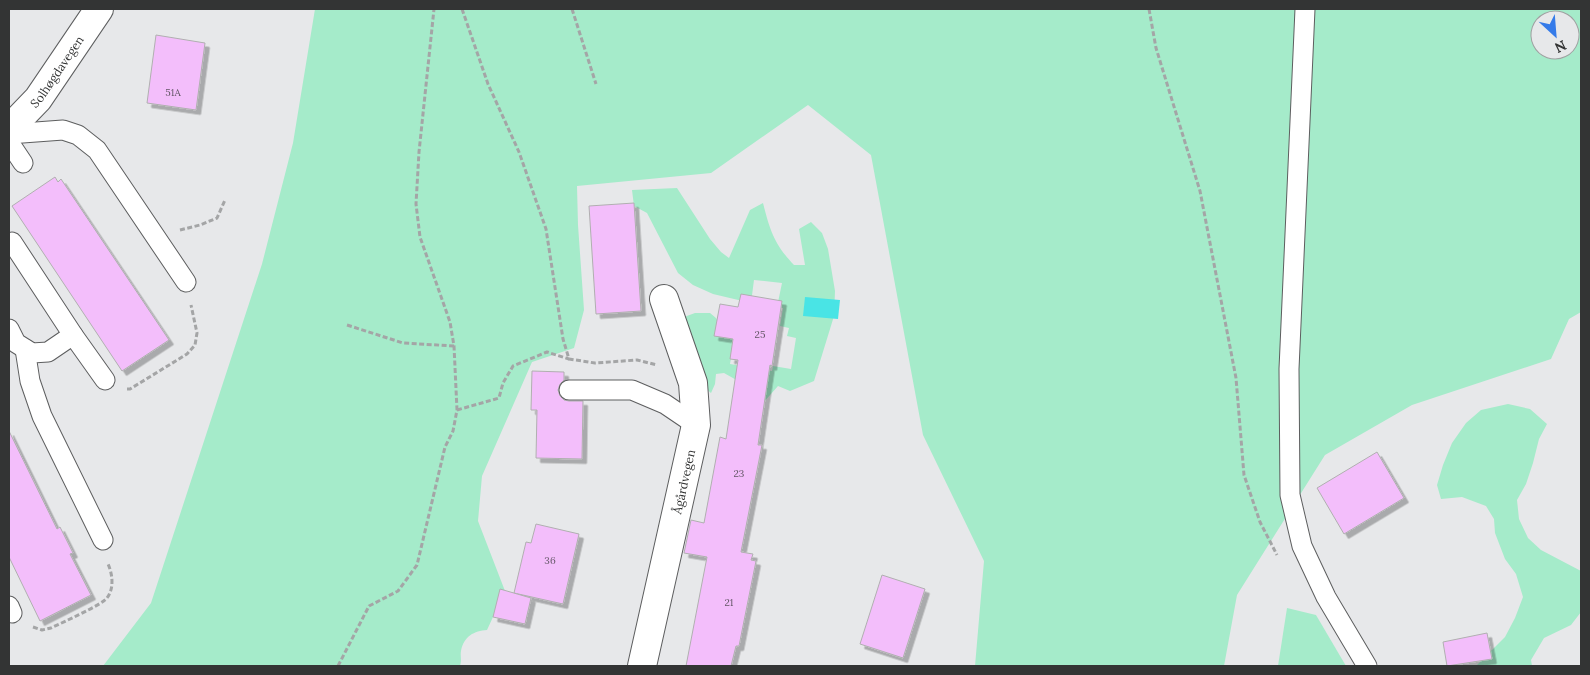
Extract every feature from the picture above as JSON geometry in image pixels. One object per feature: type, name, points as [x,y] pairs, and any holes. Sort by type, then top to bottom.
[{"type":"street","name":"Solhøgdavegen","points":[[9,129],[38,99],[98,9]]},
{"type":"street","name":"Ågårdvegen","points":[[642,666],[696,425],[693,383],[664,299]]},
{"type":"lane","points":[[1305,9],[1289,369],[1290,494],[1302,546],[1326,597],[1367,666]]},
{"type":"lane","points":[[9,134],[63,130],[78,135],[97,150],[186,282]]},
{"type":"lane","points":[[9,142],[23,163]]},
{"type":"lane","points":[[12,242],[105,380]]},
{"type":"lane","points":[[9,328],[16,344],[32,353],[48,352],[73,335]]},
{"type":"lane","points":[[25,349],[30,381],[42,416],[103,540]]},
{"type":"lane","points":[[569,390],[632,390],[665,404],[696,425]]},
{"type":"path","points":[[338,666],[369,606],[398,591],[417,565],[445,447],[453,431],[457,410],[454,346],[450,322],[420,238],[416,204],[419,152],[434,9]]},
{"type":"path","points":[[462,9],[488,84],[519,152],[546,230],[563,339],[569,359]]},
{"type":"path","points":[[572,9],[596,84]]},
{"type":"path","points":[[1148,9],[1156,48],[1200,191],[1236,378],[1244,474],[1260,522],[1277,557]]},
{"type":"path","points":[[155,235],[200,225],[217,218],[225,200]]},
{"type":"path","points":[[105,380],[117,388],[130,389],[186,354],[195,345],[198,333],[186,282]]},
{"type":"path","points":[[347,325],[403,343],[454,346]]},
{"type":"path","points":[[457,410],[499,398],[503,383],[513,366],[547,352],[569,359],[595,363],[637,360],[663,367]]},
{"type":"path","points":[[11,609],[23,615],[34,628],[42,630],[51,628],[106,600],[112,590],[112,586],[111,571],[105,558],[103,540]]},
{"type":"green space","points":[[315,9],[1581,9],[1581,312],[1569,319],[1551,359],[1412,405],[1325,455],[1237,595],[1224,666],[975,666],[984,561],[923,435],[871,155],[808,105],[711,173],[577,186],[584,310],[574,348],[532,362],[482,476],[478,521],[505,591],[500,590],[493,617],[487,630],[470,635],[464,642],[460,666],[103,666],[151,603],[262,264],[293,143]]},
{"type":"green space","points":[[677,188],[710,239],[729,258],[750,210],[763,203],[774,236],[794,265],[805,265],[799,229],[811,222],[822,233],[828,249],[835,291],[834,316],[814,381],[790,391],[778,386],[763,403],[740,382],[724,373],[716,374],[715,384],[711,393],[704,387],[684,317],[695,313],[710,313],[716,318],[723,331],[735,334],[730,364],[772,371],[773,366],[791,369],[796,338],[787,336],[789,328],[780,326],[783,308],[777,307],[782,283],[754,280],[751,303],[713,294],[693,285],[678,273],[647,213],[634,206],[632,190]]},
{"type":"green space","points":[[1508,404],[1530,409],[1547,424],[1539,439],[1526,484],[1517,500],[1519,519],[1528,538],[1541,550],[1581,571],[1581,612],[1571,625],[1544,638],[1531,660],[1532,666],[1476,666],[1505,637],[1523,597],[1516,574],[1505,559],[1495,533],[1494,519],[1486,506],[1462,497],[1441,499],[1437,485],[1452,443],[1466,423],[1481,410]]},
{"type":"green space","points":[[1287,608],[1316,615],[1346,666],[1278,666]]},
{"type":"water","points":[[805,297],[840,300],[838,319],[803,316]]},
{"type":"building","points":[[156,35],[205,43],[196,110],[147,103]]},
{"type":"building","points":[[55,177],[58,182],[61,179],[169,340],[122,371],[12,206]]},
{"type":"building","points":[[634,203],[641,311],[596,314],[589,206]]},
{"type":"building","points":[[741,294],[782,301],[758,445],[762,445],[741,552],[753,554],[751,560],[756,561],[739,646],[736,646],[731,666],[686,666],[707,557],[684,553],[691,520],[704,523],[720,437],[726,439],[738,360],[730,359],[733,339],[714,336],[720,304],[738,307]]},
{"type":"building","points":[[532,371],[564,372],[564,380],[558,390],[560,396],[564,400],[583,401],[582,459],[536,458],[537,410],[531,410]]},
{"type":"building","points":[[9,431],[57,529],[60,527],[73,553],[70,554],[91,595],[40,621],[9,557]]},
{"type":"building","points":[[1377,452],[1404,498],[1344,534],[1317,488]]},
{"type":"building","points":[[536,524],[579,534],[563,604],[514,593],[526,542],[531,543]]},
{"type":"building","points":[[882,575],[925,589],[903,658],[860,644]]},
{"type":"building","points":[[500,589],[531,598],[525,624],[493,617]]},
{"type":"building","points":[[1487,633],[1492,659],[1447,666],[1443,642]]}]
